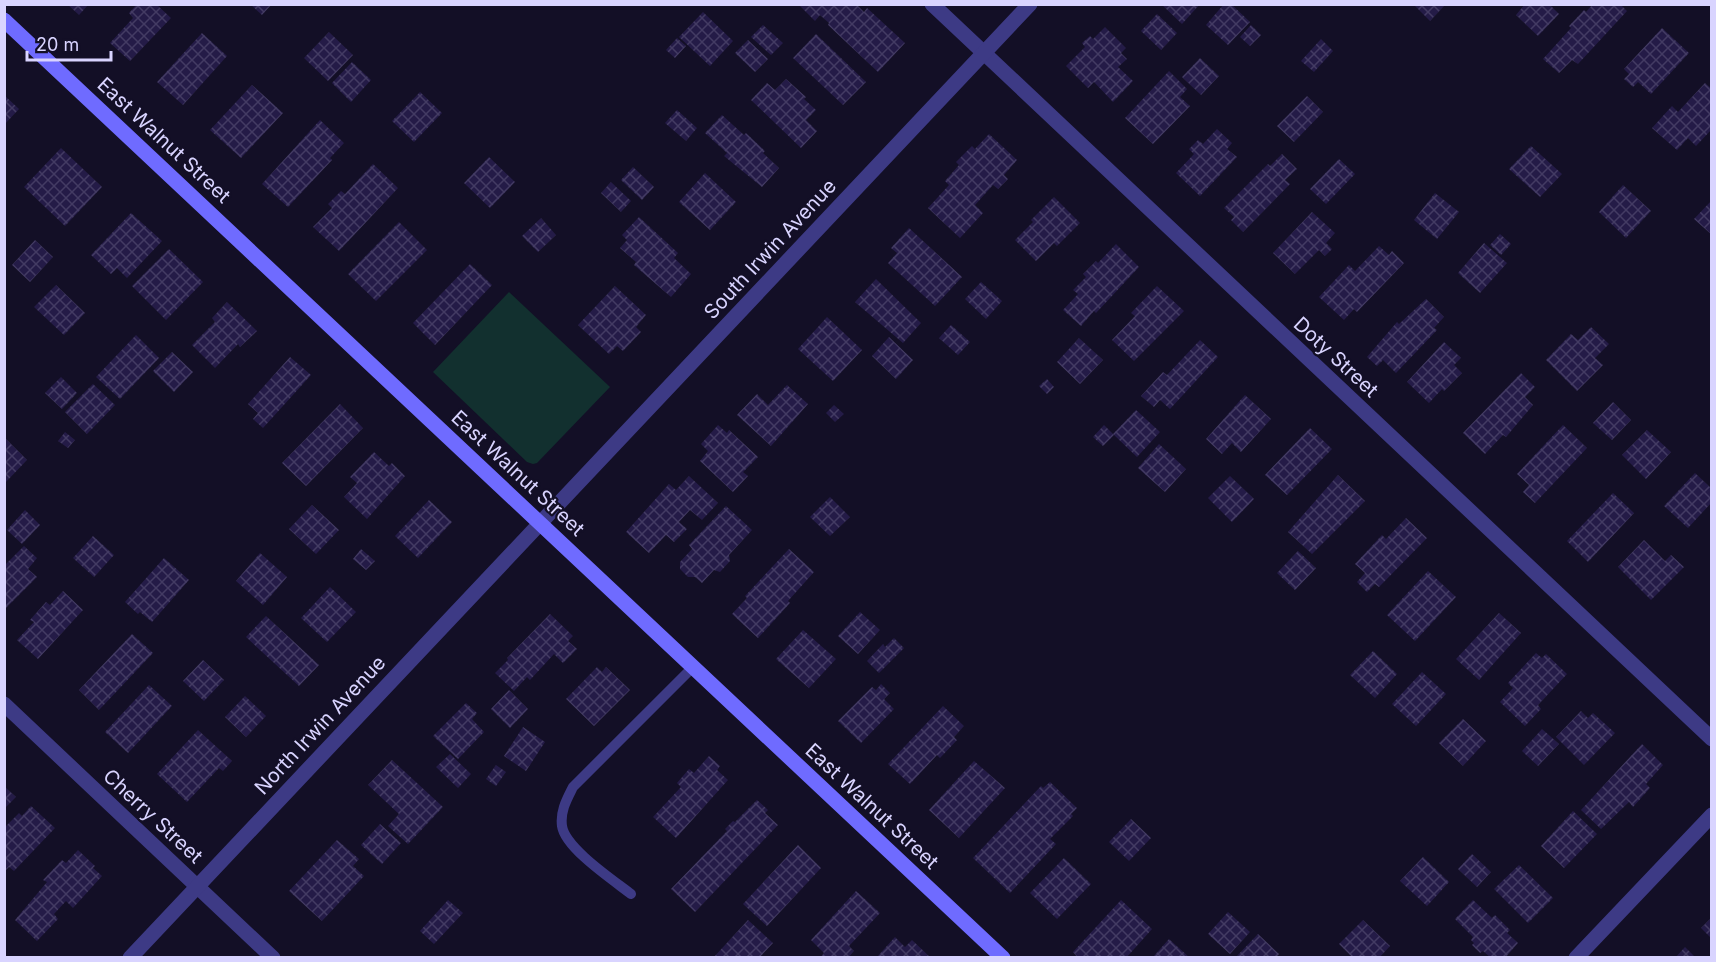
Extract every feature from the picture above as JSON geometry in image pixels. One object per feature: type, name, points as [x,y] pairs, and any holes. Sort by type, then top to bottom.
[{"type":"street","name":"Doty Street","points":[[932,4],[1712,739]]},
{"type":"street","name":"South Irwin Avenue","points":[[541,522],[1030,4]]},
{"type":"street","name":"East Walnut Street","points":[[4,20],[1003,957]]},
{"type":"street","name":"North Irwin Avenue","points":[[130,957],[541,522]]},
{"type":"street","name":"Cherry Street","points":[[4,704],[273,957]]},
{"type":"street","points":[[1576,957],[1712,815]]},
{"type":"lane","points":[[631,894],[580,855],[562,828],[563,806],[573,787],[694,666]]},
{"type":"green space","points":[[509,292],[610,387],[537,463],[533,464],[527,462],[433,372]]},
{"type":"building","points":[[67,4],[89,4],[79,15]]},
{"type":"building","points":[[137,4],[156,4],[171,18],[130,61],[110,43],[133,18],[129,13]]},
{"type":"building","points":[[250,4],[272,4],[262,15]]},
{"type":"building","points":[[798,4],[856,4],[864,12],[867,8],[905,43],[878,72],[820,15],[815,21]]},
{"type":"building","points":[[1161,4],[1200,4],[1182,24]]},
{"type":"building","points":[[1224,4],[1231,4],[1250,22],[1228,45],[1206,25]]},
{"type":"building","points":[[1413,4],[1446,4],[1430,21]]},
{"type":"building","points":[[1525,4],[1549,4],[1559,14],[1538,36],[1516,15]]},
{"type":"building","points":[[1593,4],[1620,4],[1627,11],[1578,64],[1572,60],[1559,73],[1543,59],[1571,28],[1569,26]]},
{"type":"building","points":[[703,12],[733,41],[710,66],[679,37]]},
{"type":"building","points":[[1157,14],[1177,33],[1161,50],[1141,31]]},
{"type":"building","points":[[763,25],[783,43],[771,55],[751,37]]},
{"type":"building","points":[[1251,25],[1261,35],[1250,46],[1240,37]]},
{"type":"building","points":[[1105,27],[1126,48],[1121,53],[1127,59],[1118,67],[1133,81],[1113,102],[1094,82],[1088,88],[1066,66],[1085,47],[1082,43],[1090,36],[1093,39]]},
{"type":"building","points":[[1662,28],[1689,53],[1651,94],[1638,82],[1633,87],[1624,79],[1629,74],[1624,69]]},
{"type":"building","points":[[329,32],[353,55],[328,81],[304,58]]},
{"type":"building","points":[[202,33],[227,56],[183,105],[157,82]]},
{"type":"building","points":[[816,34],[866,82],[843,105],[793,58]]},
{"type":"building","points":[[677,38],[686,46],[675,58],[666,50]]},
{"type":"building","points":[[1321,39],[1333,51],[1314,72],[1301,61]]},
{"type":"building","points":[[748,40],[768,59],[755,72],[735,53]]},
{"type":"building","points":[[1200,58],[1219,76],[1201,95],[1182,77]]},
{"type":"building","points":[[352,62],[371,80],[351,102],[332,83]]},
{"type":"building","points":[[1169,71],[1187,89],[1180,97],[1190,106],[1153,144],[1125,118]]},
{"type":"building","points":[[786,79],[806,97],[804,99],[816,110],[806,120],[817,131],[801,148],[751,100],[767,83],[775,90]]},
{"type":"building","points":[[1705,83],[1712,89],[1712,129],[1696,146],[1688,138],[1677,150],[1652,128],[1672,106],[1678,112]]},
{"type":"building","points":[[252,85],[283,113],[241,158],[210,130]]},
{"type":"building","points":[[420,92],[442,113],[414,142],[392,121]]},
{"type":"building","points":[[4,95],[19,109],[4,125]]},
{"type":"building","points":[[1307,96],[1323,112],[1294,142],[1277,126]]},
{"type":"building","points":[[677,110],[697,128],[686,141],[665,123]]},
{"type":"building","points":[[722,115],[744,135],[746,133],[779,168],[762,187],[724,156],[727,153],[705,133]]},
{"type":"building","points":[[320,120],[344,143],[330,158],[332,160],[288,207],[262,184]]},
{"type":"building","points":[[1217,129],[1232,143],[1227,149],[1237,157],[1200,196],[1176,173],[1194,154],[1189,149],[1198,140],[1203,144]]},
{"type":"building","points":[[989,134],[1017,160],[1004,175],[1008,179],[998,189],[993,185],[975,205],[983,213],[960,238],[928,208],[949,185],[945,181],[959,165],[956,162],[972,146],[975,149]]},
{"type":"building","points":[[1531,146],[1562,174],[1540,197],[1509,169]]},
{"type":"building","points":[[61,148],[102,187],[65,226],[24,187]]},
{"type":"building","points":[[1282,154],[1297,169],[1285,180],[1290,184],[1243,232],[1231,220],[1234,217],[1224,208],[1268,164],[1270,166]]},
{"type":"building","points":[[489,157],[515,182],[490,208],[464,183]]},
{"type":"building","points":[[1339,159],[1355,174],[1326,204],[1310,189]]},
{"type":"building","points":[[373,164],[398,188],[339,251],[313,227],[332,208],[328,204],[341,191],[345,194]]},
{"type":"building","points":[[633,167],[654,187],[642,200],[621,180]]},
{"type":"building","points":[[705,173],[736,202],[710,230],[679,202]]},
{"type":"building","points":[[611,182],[631,201],[621,212],[601,193]]},
{"type":"building","points":[[1623,185],[1651,211],[1626,238],[1599,212]]},
{"type":"building","points":[[1435,193],[1459,212],[1437,239],[1414,220]]},
{"type":"building","points":[[1054,197],[1080,223],[1057,246],[1054,243],[1036,261],[1015,240]]},
{"type":"building","points":[[1712,200],[1712,235],[1694,219]]},
{"type":"building","points":[[1312,212],[1335,233],[1326,243],[1332,249],[1325,256],[1319,250],[1295,274],[1273,253]]},
{"type":"building","points":[[131,213],[162,241],[127,278],[117,268],[111,274],[91,255]]},
{"type":"building","points":[[639,217],[678,253],[674,258],[691,274],[671,297],[634,265],[636,262],[620,248],[627,240],[622,235]]},
{"type":"building","points":[[541,218],[556,235],[538,252],[522,236]]},
{"type":"building","points":[[399,222],[427,250],[376,301],[348,274]]},
{"type":"building","points":[[909,228],[962,277],[935,306],[888,263],[897,253],[891,248]]},
{"type":"building","points":[[1500,234],[1511,244],[1501,255],[1490,245]]},
{"type":"building","points":[[35,240],[53,257],[30,282],[12,265]]},
{"type":"building","points":[[1484,243],[1507,263],[1480,293],[1458,273]]},
{"type":"building","points":[[1116,244],[1139,267],[1081,326],[1063,310],[1078,294],[1073,290],[1086,277],[1083,274],[1096,261],[1098,263]]},
{"type":"building","points":[[1379,246],[1389,255],[1392,251],[1404,263],[1357,312],[1354,309],[1344,320],[1319,297],[1349,265],[1355,271]]},
{"type":"building","points":[[169,249],[203,282],[166,320],[132,286]]},
{"type":"building","points":[[470,264],[492,285],[435,345],[413,323]]},
{"type":"building","points":[[876,279],[921,323],[903,343],[855,302]]},
{"type":"building","points":[[981,282],[1002,301],[986,319],[965,299]]},
{"type":"building","points":[[56,285],[85,313],[64,335],[34,307]]},
{"type":"building","points":[[615,286],[646,315],[636,327],[641,332],[623,351],[617,346],[609,354],[578,325]]},
{"type":"building","points":[[1157,286],[1184,311],[1134,361],[1112,340],[1135,316],[1131,313]]},
{"type":"building","points":[[1426,299],[1444,317],[1434,328],[1437,330],[1396,373],[1383,360],[1377,366],[1367,357],[1397,322],[1399,324]]},
{"type":"building","points":[[227,302],[257,331],[240,347],[238,344],[215,368],[192,345],[215,322],[212,318]]},
{"type":"building","points":[[827,317],[862,350],[833,381],[798,349]]},
{"type":"building","points":[[951,325],[970,342],[958,355],[939,338]]},
{"type":"building","points":[[1591,327],[1609,344],[1595,358],[1603,365],[1577,391],[1546,360],[1571,334],[1578,340]]},
{"type":"building","points":[[136,335],[159,358],[120,399],[96,377]]},
{"type":"building","points":[[889,337],[913,360],[896,379],[872,356]]},
{"type":"building","points":[[1079,338],[1103,360],[1080,384],[1057,362]]},
{"type":"building","points":[[1200,340],[1218,357],[1170,409],[1160,400],[1154,407],[1141,396],[1163,372],[1167,375]]},
{"type":"building","points":[[1444,342],[1461,358],[1454,365],[1462,373],[1429,403],[1407,382]]},
{"type":"building","points":[[172,352],[193,372],[174,392],[153,371]]},
{"type":"building","points":[[290,357],[311,375],[263,428],[253,419],[258,413],[248,404]]},
{"type":"building","points":[[1521,373],[1535,387],[1525,397],[1533,405],[1506,437],[1503,435],[1485,454],[1463,433]]},
{"type":"building","points":[[61,377],[77,393],[62,409],[45,393]]},
{"type":"building","points":[[1047,379],[1054,387],[1047,394],[1039,386]]},
{"type":"building","points":[[93,384],[115,405],[87,434],[65,412]]},
{"type":"building","points":[[787,385],[808,404],[771,446],[737,415],[757,394],[768,405]]},
{"type":"building","points":[[1245,395],[1271,419],[1241,452],[1232,443],[1222,454],[1206,439]]},
{"type":"building","points":[[1613,402],[1631,420],[1612,440],[1593,423]]},
{"type":"building","points":[[340,404],[363,428],[306,486],[282,463]]},
{"type":"building","points":[[834,405],[844,414],[835,422],[826,413]]},
{"type":"building","points":[[1136,410],[1160,432],[1137,457],[1113,434]]},
{"type":"building","points":[[718,425],[727,433],[729,430],[758,457],[743,472],[748,476],[733,492],[700,461],[708,451],[701,444]]},
{"type":"building","points":[[1104,425],[1114,435],[1103,446],[1093,437]]},
{"type":"building","points":[[1563,425],[1587,448],[1535,503],[1523,492],[1529,485],[1517,474]]},
{"type":"building","points":[[1310,428],[1332,449],[1287,495],[1265,475]]},
{"type":"building","points":[[1647,430],[1671,452],[1646,479],[1622,455]]},
{"type":"building","points":[[65,432],[75,440],[68,448],[58,441]]},
{"type":"building","points":[[5,438],[27,460],[5,483]]},
{"type":"building","points":[[1159,444],[1186,469],[1165,492],[1138,468]]},
{"type":"building","points":[[374,452],[389,466],[392,463],[405,476],[367,519],[344,497],[357,483],[350,477]]},
{"type":"building","points":[[1695,473],[1712,489],[1712,502],[1688,528],[1664,506]]},
{"type":"building","points":[[1338,475],[1365,501],[1312,554],[1288,532]]},
{"type":"building","points":[[689,476],[718,503],[702,520],[690,510],[679,522],[687,529],[674,542],[666,535],[649,553],[626,532],[669,484],[676,490]]},
{"type":"building","points":[[1230,476],[1254,499],[1232,522],[1208,498]]},
{"type":"building","points":[[1613,493],[1634,513],[1588,562],[1567,541]]},
{"type":"building","points":[[830,497],[850,517],[830,536],[810,517]]},
{"type":"building","points":[[429,500],[452,522],[418,558],[395,536]]},
{"type":"building","points":[[312,505],[339,530],[316,554],[289,529]]},
{"type":"building","points":[[726,506],[752,530],[729,555],[730,561],[720,572],[714,570],[702,583],[695,577],[688,577],[680,569],[680,562],[692,549],[689,545]]},
{"type":"building","points":[[25,510],[40,525],[22,544],[7,530]]},
{"type":"building","points":[[1406,518],[1427,538],[1379,587],[1375,584],[1367,592],[1357,582],[1365,573],[1355,564],[1382,535],[1386,539]]},
{"type":"building","points":[[93,536],[114,555],[94,577],[73,558]]},
{"type":"building","points":[[1644,540],[1665,561],[1671,555],[1684,567],[1651,600],[1618,567]]},
{"type":"building","points":[[24,546],[37,558],[28,569],[37,577],[4,610],[4,566]]},
{"type":"building","points":[[361,549],[375,561],[366,570],[353,559]]},
{"type":"building","points":[[789,549],[814,572],[758,638],[732,614],[747,598],[745,596]]},
{"type":"building","points":[[1298,551],[1316,568],[1295,590],[1277,573]]},
{"type":"building","points":[[260,553],[287,577],[263,605],[236,581]]},
{"type":"building","points":[[164,558],[189,580],[152,622],[140,612],[138,614],[125,602]]},
{"type":"building","points":[[1428,571],[1456,597],[1415,641],[1387,615]]},
{"type":"building","points":[[330,587],[356,612],[327,642],[301,618]]},
{"type":"building","points":[[63,591],[83,610],[38,659],[17,640],[34,622],[30,620],[46,602],[50,605]]},
{"type":"building","points":[[860,612],[880,630],[858,654],[838,636]]},
{"type":"building","points":[[1499,613],[1521,633],[1479,680],[1456,659]]},
{"type":"building","points":[[550,614],[573,636],[568,641],[577,649],[563,663],[554,654],[530,680],[527,677],[514,691],[495,673]]},
{"type":"building","points":[[266,616],[319,665],[299,686],[246,637]]},
{"type":"building","points":[[803,630],[836,659],[809,688],[776,659]]},
{"type":"building","points":[[132,634],[153,653],[99,710],[79,690]]},
{"type":"building","points":[[894,638],[904,648],[879,673],[867,661],[883,644],[885,647]]},
{"type":"building","points":[[1373,651],[1397,674],[1375,698],[1350,675]]},
{"type":"building","points":[[1536,653],[1542,658],[1546,654],[1567,674],[1538,705],[1541,709],[1525,726],[1500,702],[1513,688],[1508,683]]},
{"type":"building","points":[[203,660],[224,680],[204,701],[183,681]]},
{"type":"building","points":[[597,667],[602,672],[606,667],[630,690],[594,726],[566,699]]},
{"type":"building","points":[[1422,672],[1446,694],[1416,726],[1392,704]]},
{"type":"building","points":[[881,684],[890,693],[884,699],[894,709],[861,743],[838,721],[872,687],[876,690]]},
{"type":"building","points":[[149,685],[172,706],[128,753],[105,732]]},
{"type":"building","points":[[509,690],[528,709],[510,728],[491,709]]},
{"type":"building","points":[[245,696],[266,716],[246,737],[225,717]]},
{"type":"building","points":[[466,703],[477,713],[472,719],[484,732],[458,759],[433,736]]},
{"type":"building","points":[[943,706],[964,726],[954,737],[957,740],[940,758],[937,755],[910,784],[888,764]]},
{"type":"building","points":[[1581,711],[1588,718],[1593,713],[1615,733],[1584,765],[1556,737]]},
{"type":"building","points":[[1463,719],[1486,741],[1463,766],[1439,743]]},
{"type":"building","points":[[523,727],[545,742],[526,771],[504,756]]},
{"type":"building","points":[[1542,729],[1559,744],[1538,766],[1522,751]]},
{"type":"building","points":[[198,730],[232,761],[223,771],[219,768],[187,802],[157,774]]},
{"type":"building","points":[[1642,744],[1663,765],[1646,784],[1650,788],[1633,807],[1629,802],[1601,829],[1581,810]]},
{"type":"building","points":[[450,754],[471,774],[458,788],[436,767]]},
{"type":"building","points":[[709,756],[720,766],[717,770],[728,780],[676,838],[653,817],[681,787],[677,783],[689,769],[694,773]]},
{"type":"building","points":[[392,760],[443,807],[408,844],[388,826],[399,814],[368,785]]},
{"type":"building","points":[[974,761],[1005,788],[959,838],[929,810]]},
{"type":"building","points":[[496,765],[506,772],[496,786],[486,779]]},
{"type":"building","points":[[1050,782],[1077,808],[1071,814],[1073,816],[1050,839],[1056,844],[1010,893],[973,858],[1041,786],[1043,788]]},
{"type":"building","points":[[4,786],[16,797],[4,809]]},
{"type":"building","points":[[757,800],[768,810],[765,813],[778,825],[695,912],[671,889],[727,831],[725,829]]},
{"type":"building","points":[[31,806],[55,828],[14,871],[9,867],[4,872],[4,828],[19,813],[22,816]]},
{"type":"building","points":[[1573,811],[1597,834],[1564,868],[1541,846]]},
{"type":"building","points":[[1131,819],[1151,838],[1129,861],[1109,842]]},
{"type":"building","points":[[380,824],[401,843],[382,864],[361,845]]},
{"type":"building","points":[[337,840],[359,859],[353,866],[364,876],[322,921],[289,891]]},
{"type":"building","points":[[798,845],[821,868],[767,926],[743,904]]},
{"type":"building","points":[[78,850],[102,876],[73,908],[66,901],[54,914],[58,919],[37,941],[15,920],[47,882],[43,880],[62,860],[66,863]]},
{"type":"building","points":[[1472,854],[1491,872],[1477,887],[1458,869]]},
{"type":"building","points":[[1423,857],[1449,882],[1427,906],[1400,881]]},
{"type":"building","points":[[1064,858],[1091,884],[1057,919],[1030,893]]},
{"type":"building","points":[[1519,865],[1553,898],[1528,923],[1494,889]]},
{"type":"building","points":[[856,891],[880,913],[849,946],[854,951],[848,958],[820,958],[824,953],[811,940]]},
{"type":"building","points":[[448,900],[463,913],[434,944],[420,931]]},
{"type":"building","points":[[1121,900],[1152,929],[1126,958],[1078,958],[1073,952]]},
{"type":"building","points":[[1473,900],[1492,918],[1495,915],[1510,930],[1507,933],[1518,943],[1505,958],[1491,958],[1483,951],[1480,953],[1472,945],[1473,937],[1455,919]]},
{"type":"building","points":[[1228,912],[1250,932],[1230,954],[1208,934]]},
{"type":"building","points":[[1712,917],[1712,939],[1701,928]]},
{"type":"building","points":[[748,920],[773,943],[759,958],[713,958]]},
{"type":"building","points":[[1363,920],[1390,946],[1379,958],[1353,958],[1339,944]]},
{"type":"building","points":[[1258,934],[1279,954],[1276,958],[1235,958]]},
{"type":"building","points":[[895,937],[905,947],[912,940],[931,958],[876,958]]},
{"type":"building","points":[[1169,939],[1190,958],[1152,958]]},
{"type":"building","points":[[1685,947],[1696,958],[1675,958]]}]
